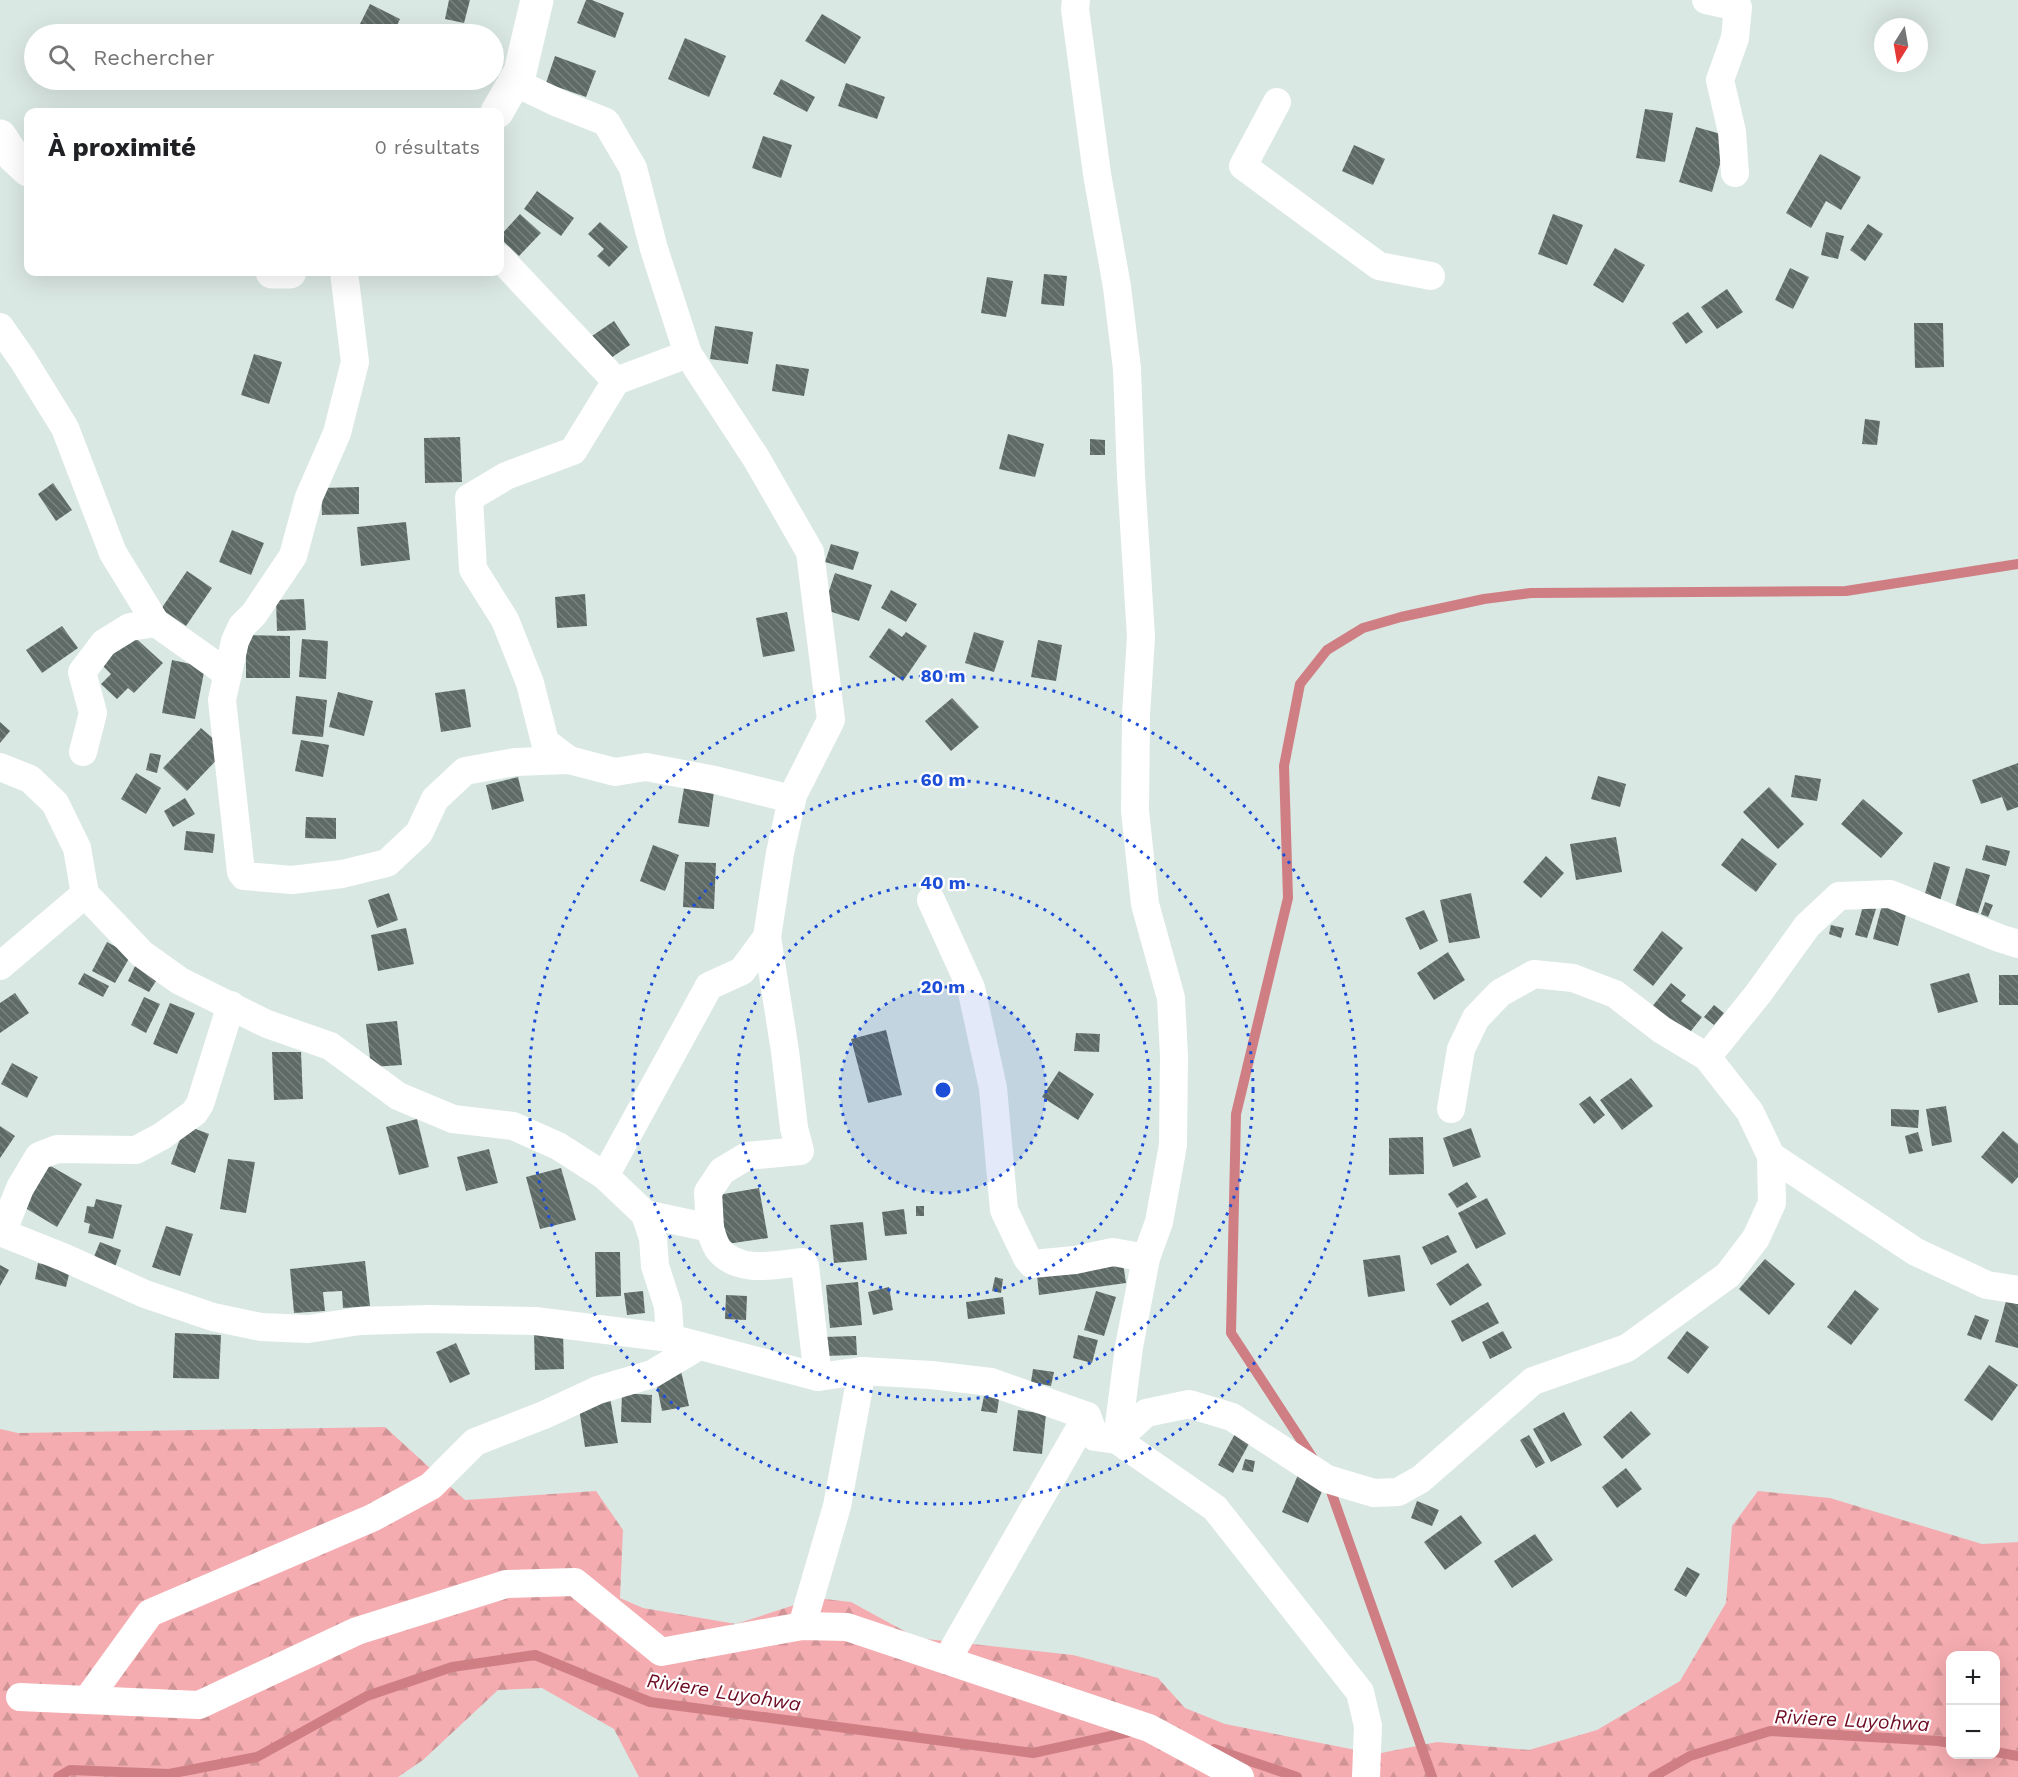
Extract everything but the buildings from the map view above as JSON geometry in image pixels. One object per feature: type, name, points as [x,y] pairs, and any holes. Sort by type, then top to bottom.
[{"type":"highway","points":[[500,108],[520,72],[537,0]]},
{"type":"highway","points":[[0,136],[14,157],[24,166]]},
{"type":"street","points":[[1076,0],[1075,9],[1097,174],[1117,287],[1127,369],[1141,637],[1136,715],[1135,811],[1145,904],[1171,998],[1174,1056],[1173,1145],[1160,1222],[1146,1258],[1129,1347],[1117,1440]]},
{"type":"street","points":[[1706,0],[1738,7],[1735,38],[1720,80],[1732,132],[1735,173]]},
{"type":"street","points":[[514,82],[606,122],[633,168],[654,249],[688,354],[756,458],[810,552],[831,720],[792,799],[780,853],[767,937],[785,1051],[794,1128],[800,1151],[747,1156],[722,1170],[708,1192],[710,1228],[717,1249],[732,1261],[758,1267],[803,1262],[806,1266],[818,1377]]},
{"type":"street","points":[[1277,102],[1243,166],[1379,266],[1431,276]]},
{"type":"street","points":[[504,262],[615,381]]},
{"type":"street","points":[[344,276],[355,362],[337,433],[309,497],[294,556],[254,614],[242,626],[235,641],[222,700],[244,876],[292,880],[342,874],[387,863],[419,833],[435,799],[465,771],[515,762],[569,760],[615,772],[646,767],[715,780],[792,799]]},
{"type":"street","points":[[0,327],[24,360],[65,428],[113,553],[156,623],[228,675]]},
{"type":"street","points":[[569,760],[545,742],[530,683],[505,620],[473,569],[469,498],[506,476],[573,451],[615,381],[688,354]]},
{"type":"street","points":[[83,752],[93,713],[82,672],[104,643],[130,627],[156,623]]},
{"type":"street","points":[[0,767],[30,779],[55,803],[77,848],[85,894],[142,954],[180,981],[267,1024],[330,1046],[398,1096],[453,1119],[513,1126],[558,1146],[605,1176],[645,1214],[653,1238],[655,1266],[668,1306],[670,1338]]},
{"type":"street","points":[[0,966],[85,894]]},
{"type":"street","points":[[1707,1057],[1758,994],[1807,926],[1839,896],[1890,894],[2018,944]]},
{"type":"street","points":[[931,900],[971,988],[993,1088],[1004,1210],[1027,1258],[1032,1264],[1075,1260],[1113,1252],[1146,1258]]},
{"type":"street","points":[[605,1176],[709,986],[742,971],[767,937]]},
{"type":"street","points":[[1117,1440],[1146,1413],[1189,1404],[1232,1417],[1327,1479],[1374,1493],[1398,1492],[1421,1479],[1533,1381],[1627,1348],[1728,1275],[1756,1238],[1772,1203],[1771,1156],[1750,1113],[1707,1057],[1662,1030],[1616,994],[1573,978],[1534,974],[1500,993],[1476,1018],[1461,1049],[1451,1108]]},
{"type":"street","points":[[231,1005],[200,1104],[194,1113],[162,1136],[136,1150],[57,1149],[39,1156],[20,1188],[1,1233],[63,1257],[145,1294],[213,1317],[261,1327],[308,1329],[360,1321],[428,1319],[483,1322],[535,1321],[670,1338],[818,1377],[862,1371],[931,1375],[991,1382],[1087,1416],[1095,1437],[1117,1440],[1215,1508],[1360,1692],[1368,1726],[1366,1777]]},
{"type":"street","points":[[1771,1156],[1916,1252],[1987,1285],[2018,1290]]},
{"type":"street","points":[[645,1214],[710,1228]]},
{"type":"street","points":[[87,1700],[150,1613],[382,1512],[431,1486],[475,1442],[544,1416],[598,1390],[652,1374],[699,1346]]},
{"type":"street","points":[[802,1626],[837,1506],[862,1371]]},
{"type":"street","points":[[947,1660],[1087,1416]]},
{"type":"street","points":[[20,1697],[199,1705],[357,1631],[506,1584],[575,1582],[661,1652],[802,1626],[847,1627],[1149,1728],[1240,1777]]},
{"type":"green space","points":[[385,1427],[465,1500],[596,1491],[623,1530],[620,1598],[643,1608],[736,1624],[816,1598],[851,1602],[917,1638],[1073,1655],[1158,1678],[1185,1708],[1225,1724],[1376,1754],[1437,1742],[1529,1750],[1597,1730],[1680,1681],[1726,1603],[1732,1526],[1758,1491],[1830,1498],[1982,1544],[2018,1542],[2018,1777],[639,1777],[614,1729],[542,1688],[498,1690],[423,1760],[398,1777],[0,1777],[0,1429],[18,1433]]},
{"type":"waterway","points":[[1314,1460],[1231,1333],[1236,1114],[1288,898],[1284,766],[1300,684],[1327,650],[1363,628],[1401,617],[1484,599],[1531,593],[1846,591],[2018,564]]},
{"type":"waterway","points":[[1328,1483],[1432,1777]]},
{"type":"waterway","name":"Riviere Luyohwa","points":[[58,1777],[70,1770],[169,1774],[257,1757],[367,1696],[452,1667],[535,1655],[650,1702],[1033,1753],[1134,1731]]},
{"type":"waterway","name":"Riviere Luyohwa","points":[[1653,1777],[1690,1756],[1770,1731],[1946,1742]]},
{"type":"waterway","name":"Riviere Luyohwa","points":[[1214,1749],[1297,1777]]},
{"type":"waterway","name":"Riviere Luyohwa","points":[[2000,1753],[2018,1756]]}]
